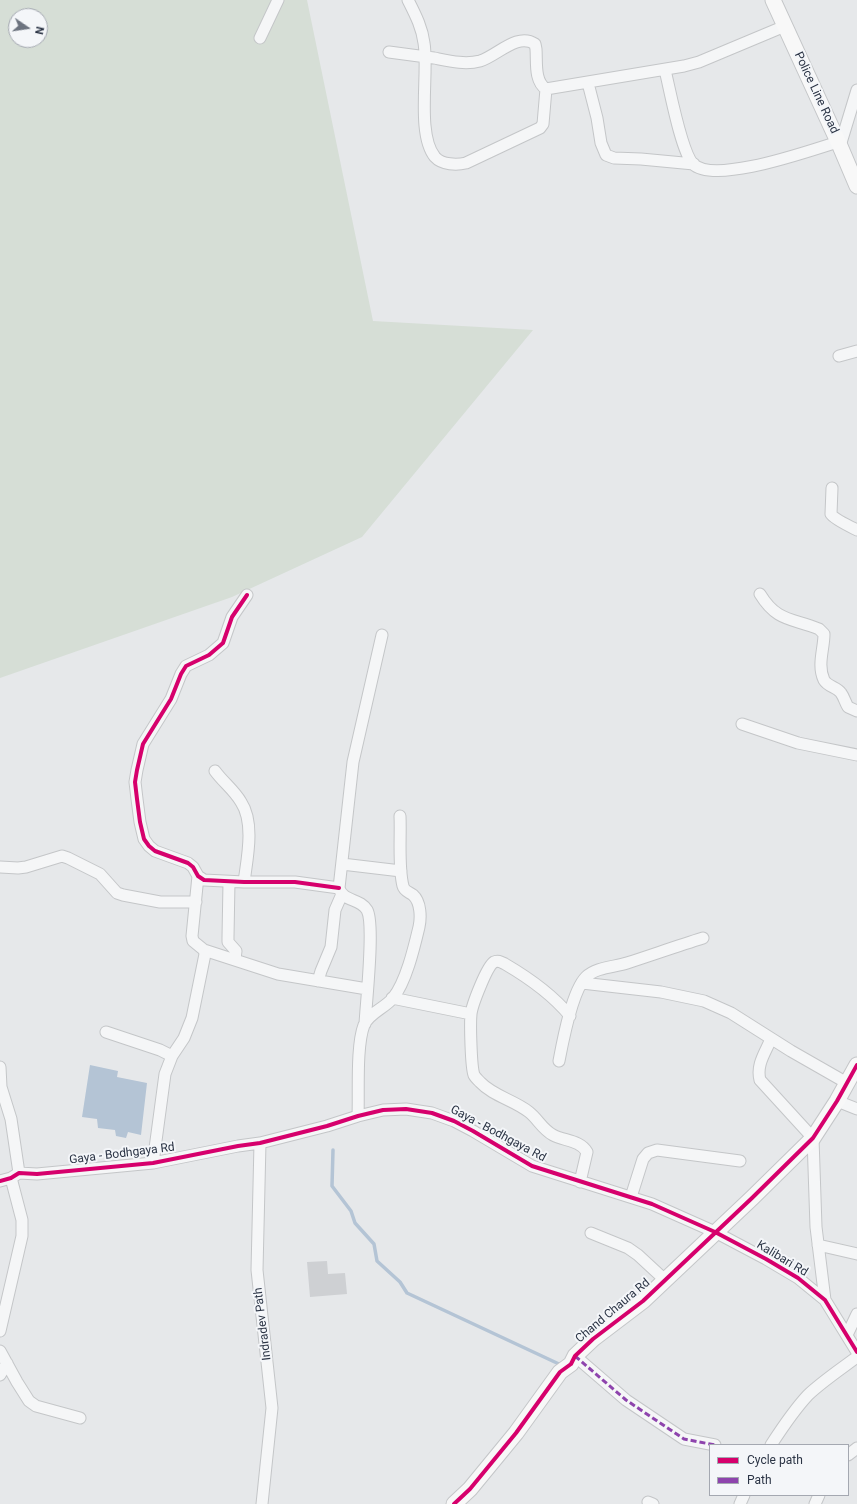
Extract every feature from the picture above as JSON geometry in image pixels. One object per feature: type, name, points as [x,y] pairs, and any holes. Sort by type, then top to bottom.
[{"type":"street","points":[[260,38],[278,0]]},
{"type":"street","points":[[408,0],[422,34],[424,44],[425,119],[427,137],[430,148],[435,157],[441,162],[458,165],[466,163],[540,128],[543,124],[546,89]]},
{"type":"street","name":"Police Line Road","points":[[773,0],[857,186]]},
{"type":"street","points":[[389,52],[465,63],[480,61],[492,56],[513,43],[520,41],[532,42],[535,44],[536,49],[538,80],[546,89],[665,70],[699,62],[785,26]]},
{"type":"street","points":[[665,70],[686,152],[694,164],[700,168],[718,171],[739,169],[839,144],[856,94]]},
{"type":"street","points":[[588,83],[597,118],[601,143],[606,155],[614,158],[694,164]]},
{"type":"street","points":[[839,356],[857,351]]},
{"type":"street","points":[[832,488],[831,514],[833,517],[857,530]]},
{"type":"street","points":[[760,594],[771,609],[778,615],[819,629],[824,634],[821,662],[824,680],[841,692],[848,707],[857,711]]},
{"type":"street","points":[[247,595],[232,617],[223,643],[209,655],[186,666],[181,674],[171,699],[143,744],[136,770],[135,782],[140,822],[144,839],[149,846],[155,851],[188,863],[193,867],[198,876],[204,880],[229,882],[295,882],[341,891],[364,906],[367,910],[370,917],[367,989],[365,1024],[360,1049],[358,1116]]},
{"type":"street","points":[[318,981],[331,947],[335,910],[341,891],[342,864],[353,762],[382,635]]},
{"type":"street","points":[[742,724],[798,743],[857,755]]},
{"type":"street","points":[[215,771],[222,781],[241,801],[246,811],[248,839],[244,882]]},
{"type":"street","points":[[365,1024],[371,1016],[392,998],[402,982],[406,973],[419,921],[416,899],[412,894],[405,890],[403,886],[401,871],[400,816]]},
{"type":"street","points":[[0,867],[26,867],[62,856],[100,874],[117,893],[160,902],[196,902]]},
{"type":"street","points":[[342,864],[401,871]]},
{"type":"street","points":[[198,876],[192,936],[193,940],[204,950],[278,974],[367,989]]},
{"type":"street","points":[[229,882],[228,942],[236,951],[235,959]]},
{"type":"street","points":[[559,1061],[575,997],[586,977],[593,973],[703,938]]},
{"type":"street","points":[[154,1163],[165,1074],[172,1056],[182,1042],[192,1018],[204,962],[204,950]]},
{"type":"street","points":[[570,1016],[539,986],[500,961],[495,961],[491,964],[484,978],[471,1014],[472,1066],[474,1075],[486,1087],[529,1112],[547,1131],[579,1144],[584,1148],[587,1152],[580,1182]]},
{"type":"street","points":[[582,983],[662,992],[704,1001],[730,1013],[771,1039],[847,1083]]},
{"type":"street","points":[[392,998],[471,1014]]},
{"type":"street","points":[[106,1032],[154,1048],[172,1056]]},
{"type":"street","points":[[771,1039],[759,1065],[758,1072],[760,1080],[813,1138],[814,1191],[818,1245],[825,1300]]},
{"type":"street","points":[[715,1232],[813,1138],[837,1101],[857,1065]]},
{"type":"street","points":[[0,1067],[1,1087],[11,1119],[15,1175],[23,1229],[3,1301],[0,1331]]},
{"type":"street","points":[[837,1101],[857,1109]]},
{"type":"street","name":"Gaya - Bodhgaya Rd","points":[[0,1181],[15,1175],[154,1163],[260,1143],[327,1126],[358,1116],[392,1109],[432,1113],[454,1121],[532,1166],[652,1204],[715,1232]]},
{"type":"street","name":"Indradev Path","points":[[260,1143],[257,1270],[272,1408],[262,1504]]},
{"type":"street","points":[[631,1197],[643,1159],[648,1153],[657,1150],[740,1161]]},
{"type":"street","name":"Chand Chaura Rd","points":[[457,1504],[516,1433],[560,1372],[571,1364],[575,1356],[593,1339],[643,1301],[715,1232]]},
{"type":"street","name":"Kalibari Rd","points":[[715,1232],[798,1278],[825,1300],[857,1352]]},
{"type":"street","points":[[592,1233],[628,1248],[638,1255],[665,1280]]},
{"type":"street","points":[[818,1245],[857,1254]]},
{"type":"street","points":[[847,1335],[857,1314]]},
{"type":"street","points":[[0,1351],[23,1394],[36,1406],[80,1418]]},
{"type":"street","points":[[575,1356],[626,1400],[684,1439],[710,1444]]},
{"type":"street","points":[[772,1444],[795,1410],[808,1395],[824,1381],[857,1357]]},
{"type":"street","points":[[0,1375],[7,1363]]},
{"type":"street","points":[[849,1454],[857,1448]]},
{"type":"shaded area","points":[[0,0],[307,0],[373,321],[533,330],[362,537],[232,597],[0,678]]},
{"type":"water","points":[[90,1065],[118,1071],[117,1077],[147,1083],[141,1135],[128,1132],[126,1138],[116,1136],[115,1130],[98,1128],[97,1119],[82,1117]]},
{"type":"building","points":[[327,1261],[328,1274],[345,1273],[347,1294],[310,1297],[307,1262]]},
{"type":"waterway","points":[[333,1150],[332,1186],[351,1211],[355,1223],[374,1244],[377,1261],[400,1282],[407,1293],[559,1364]]},
{"type":"marked path","points":[[575,1356],[626,1400],[684,1439],[710,1444]]},
{"type":"cycle path","points":[[247,595],[232,617],[223,643],[209,655],[186,666],[181,674],[171,699],[143,744],[135,782],[140,822],[144,839],[155,851],[188,863],[193,867],[198,876],[204,880],[295,882],[339,888]]},
{"type":"cycle path","points":[[454,1504],[470,1489],[516,1433],[560,1372],[571,1364],[575,1356],[593,1339],[643,1301],[813,1138],[837,1101],[857,1065]]},
{"type":"cycle path","points":[[0,1181],[11,1178],[19,1173],[37,1174],[153,1163],[260,1143],[383,1110],[406,1109],[432,1113],[454,1121],[473,1131],[532,1166],[652,1204],[715,1232],[766,1259],[798,1278],[825,1300],[857,1352]]}]
